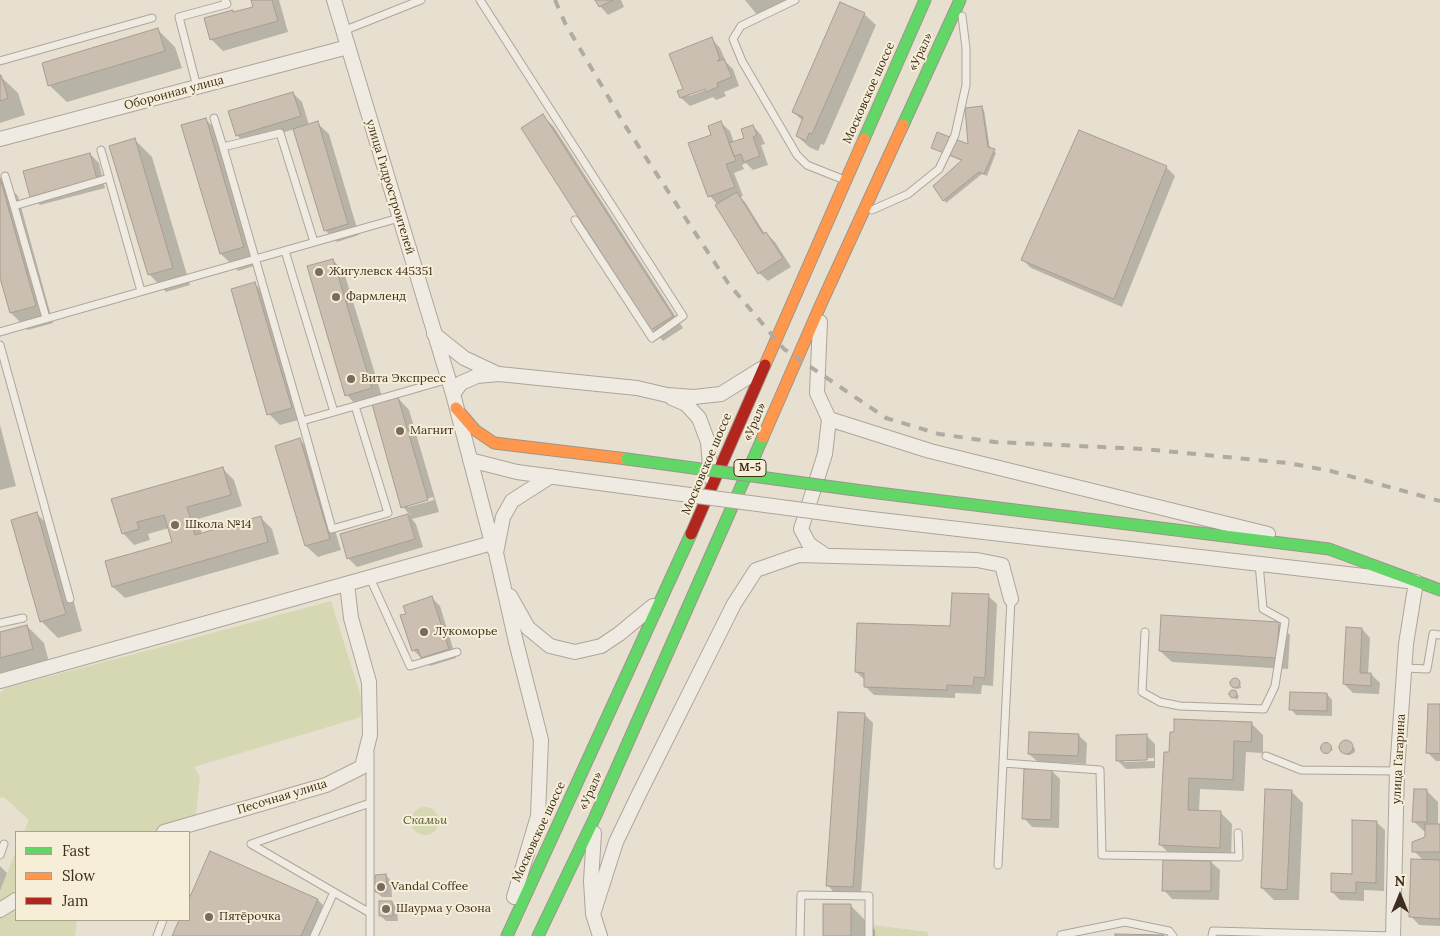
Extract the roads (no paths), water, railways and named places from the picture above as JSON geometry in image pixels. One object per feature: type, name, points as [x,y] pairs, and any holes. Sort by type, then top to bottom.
[{"type":"main road","name":"Московское шоссе","points":[[507,936],[664,597],[925,0]]},
{"type":"main road","name":"«Урал»","points":[[538,936],[595,817],[726,526],[821,304],[960,0]]},
{"type":"main road","points":[[455,401],[465,421],[494,443],[1329,549],[1440,590]]},
{"type":"street","name":"улица Гидростроителей","points":[[334,0],[455,401],[502,580]]},
{"type":"street","name":"Оборонная улица","points":[[0,140],[348,47]]},
{"type":"street","points":[[821,304],[817,393],[828,419],[825,454],[800,529],[809,544],[825,555]]},
{"type":"street","points":[[434,333],[464,358],[499,374]]},
{"type":"street","points":[[455,401],[461,383],[477,376],[499,374],[637,388],[667,395],[694,397],[720,394],[764,367]]},
{"type":"street","points":[[667,395],[686,404],[699,418],[708,442],[712,487]]},
{"type":"street","points":[[828,419],[930,451],[1329,549]]},
{"type":"street","points":[[470,460],[517,472],[863,518],[1416,582]]},
{"type":"street","points":[[0,682],[347,584],[494,548],[503,516],[512,501],[551,476]]},
{"type":"street","points":[[593,914],[616,842],[734,604],[756,570],[799,555],[977,560],[1002,565],[1011,598]]},
{"type":"street","points":[[502,580],[528,628],[550,646],[575,652],[601,646],[664,597]]},
{"type":"street","points":[[502,580],[542,740],[538,816],[503,936]]},
{"type":"street","name":"улица Гагарина","points":[[1393,936],[1397,771],[1406,644],[1416,582]]},
{"type":"street","name":"Песочная улица","points":[[167,831],[326,785],[362,767],[370,736],[369,682],[350,618],[347,584]]},
{"type":"street","points":[[595,817],[591,881],[593,914],[600,936]]},
{"type":"street","points":[[0,910],[15,901]]},
{"type":"lane","points":[[197,87],[179,17],[227,4],[225,0]]},
{"type":"lane","points":[[343,31],[421,0]]},
{"type":"lane","points":[[480,0],[683,316],[652,338],[575,220]]},
{"type":"lane","points":[[795,0],[741,26],[733,39],[742,61],[797,155],[807,165],[845,180]]},
{"type":"lane","points":[[862,214],[908,194],[939,169],[955,135],[966,85],[966,48],[960,0]]},
{"type":"lane","points":[[0,61],[152,18]]},
{"type":"lane","points":[[214,118],[332,529],[388,513],[355,406]]},
{"type":"lane","points":[[223,147],[280,133],[314,242]]},
{"type":"lane","points":[[101,150],[141,291]]},
{"type":"lane","points":[[5,176],[46,318]]},
{"type":"lane","points":[[14,206],[109,178]]},
{"type":"lane","points":[[0,332],[399,218]]},
{"type":"lane","points":[[285,250],[334,412]]},
{"type":"lane","points":[[0,345],[70,599]]},
{"type":"lane","points":[[302,421],[448,378]]},
{"type":"lane","points":[[1145,632],[1142,692],[1160,702],[1180,706],[1264,709],[1274,686],[1285,621],[1263,609],[1259,563]]},
{"type":"lane","points":[[370,578],[410,666],[457,652]]},
{"type":"lane","points":[[998,865],[1011,598]]},
{"type":"lane","points":[[0,624],[23,618]]},
{"type":"lane","points":[[1405,668],[1427,669],[1432,634],[1440,635]]},
{"type":"lane","points":[[370,736],[370,936]]},
{"type":"lane","points":[[1266,756],[1302,770],[1397,771]]},
{"type":"lane","points":[[1003,763],[1100,770],[1102,855],[1239,857],[1238,833]]},
{"type":"lane","points":[[370,803],[251,844],[370,913]]},
{"type":"lane","points":[[0,855],[4,844]]},
{"type":"lane","points":[[314,936],[334,892]]},
{"type":"lane","points":[[800,936],[801,894],[869,896],[869,936]]},
{"type":"lane","points":[[156,936],[164,921]]},
{"type":"lane","points":[[1061,935],[1125,922],[1169,930],[1173,936]]},
{"type":"lane","points":[[1212,936],[1212,930],[1393,936]]},
{"type":"railway","points":[[555,0],[565,23],[624,124],[728,283],[784,349],[886,418],[939,434],[995,442],[1144,449],[1288,463],[1331,471],[1440,501]]},
{"type":"place","name":"Жигулевск 445351","points":[[319,272]]},
{"type":"place","name":"Фармленд","points":[[336,297]]},
{"type":"place","name":"Вита Экспресс","points":[[351,379]]},
{"type":"place","name":"Магнит","points":[[400,431]]},
{"type":"place","name":"Школа №14","points":[[175,525]]},
{"type":"place","name":"Лукоморье","points":[[424,632]]},
{"type":"place","name":"Vandal Coffee","points":[[381,887]]},
{"type":"place","name":"Шаурма у Озона","points":[[386,909]]},
{"type":"place","name":"Пятёрочка","points":[[209,917]]},
{"type":"park label","name":"Скамьи","points":[[425,821]]}]
